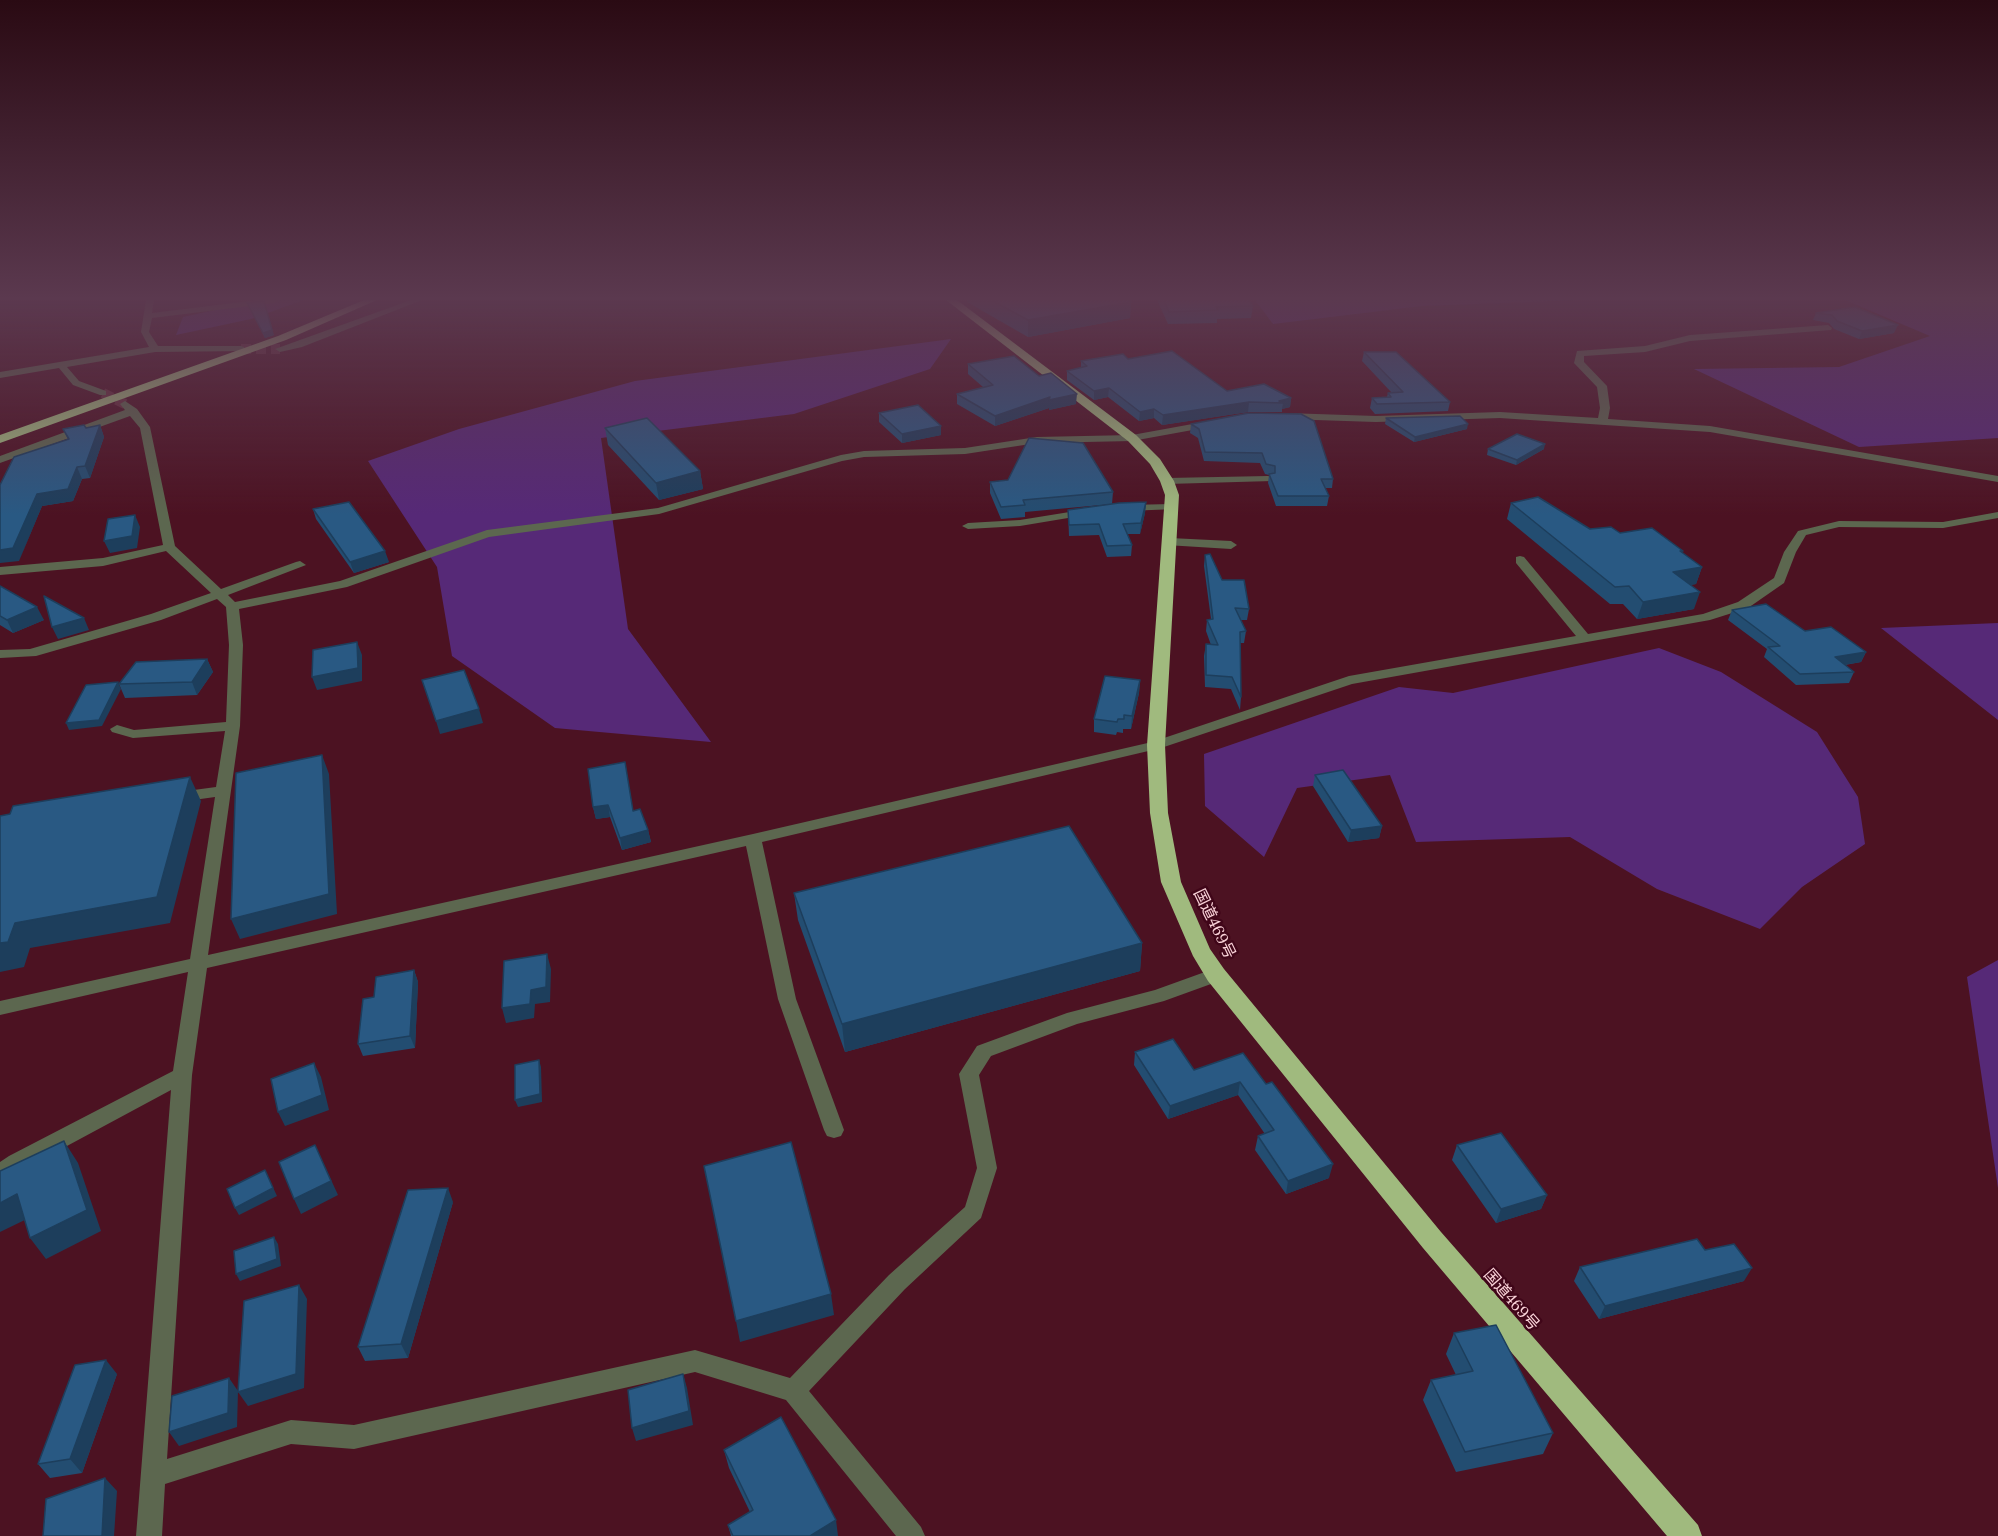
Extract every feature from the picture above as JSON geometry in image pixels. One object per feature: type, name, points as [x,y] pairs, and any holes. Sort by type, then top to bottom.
[{"type":"highway","points":[[0,439],[197,372]]},
{"type":"highway","name":"国道469号","points":[[1045,372],[1132,438],[1155,462],[1167,481],[1172,495],[1156,744],[1159,813],[1171,882],[1200,951],[1216,975],[1432,1240],[1687,1536]]},
{"type":"street","points":[[0,375],[23,372]]},
{"type":"street","points":[[67,372],[76,383],[103,393]]},
{"type":"street","points":[[1588,372],[1602,386],[1605,408],[1602,422]]},
{"type":"street","points":[[0,460],[129,407],[145,427],[169,547],[232,606],[236,645],[233,726],[182,1075],[149,1536]]},
{"type":"street","points":[[1275,416],[1376,419],[1500,415],[1733,432],[1868,458],[1998,479]]},
{"type":"street","points":[[232,606],[344,584],[487,534],[659,511],[841,458],[864,454],[965,450],[1037,440],[1132,438],[1218,423]]},
{"type":"street","points":[[1167,481],[1268,479]]},
{"type":"street","points":[[968,526],[1020,523],[1105,510],[1172,507]]},
{"type":"street","points":[[0,1008],[753,839],[1156,744],[1349,680],[1705,617],[1743,605],[1780,580],[1790,552],[1802,533],[1839,524],[1943,525],[1998,515]]},
{"type":"street","points":[[1170,542],[1231,544]]},
{"type":"street","points":[[0,571],[103,562],[169,547]]},
{"type":"street","points":[[1520,560],[1584,637]]},
{"type":"street","points":[[1,654],[31,653],[156,617],[300,565]]},
{"type":"street","points":[[117,729],[133,734],[233,726]]},
{"type":"street","points":[[164,800],[223,791]]},
{"type":"street","points":[[753,839],[787,999],[834,1130]]},
{"type":"street","points":[[794,1391],[897,1282],[974,1212],[987,1168],[969,1074],[984,1051],[1074,1018],[1158,996],[1216,975]]},
{"type":"street","points":[[0,1173],[16,1162],[182,1075]]},
{"type":"street","points":[[153,1476],[291,1432],[354,1437],[695,1361],[794,1391],[912,1536]]},
{"type":"shaded area","points":[[705,372],[922,372],[794,414],[601,438],[628,629],[711,742],[555,728],[452,656],[437,567],[368,461],[459,429],[635,381]]},
{"type":"shaded area","points":[[1700,372],[1998,372],[1998,438],[1859,447]]},
{"type":"shaded area","points":[[1998,623],[1998,720],[1881,628]]},
{"type":"shaded area","points":[[1659,648],[1721,672],[1817,732],[1858,797],[1865,844],[1802,887],[1760,929],[1657,889],[1570,837],[1416,842],[1390,775],[1297,788],[1264,857],[1205,806],[1204,754],[1399,687],[1453,693]]},
{"type":"shaded area","points":[[1998,960],[1998,1188],[1967,977]]},
{"type":"building","points":[[977,372],[1034,372],[1039,376],[1051,373],[1077,394],[1049,400],[1050,397],[995,416],[957,394],[993,385]]},
{"type":"building","points":[[1068,372],[1200,372],[1227,391],[1264,384],[1291,398],[1279,401],[1283,403],[1249,402],[1163,415],[1154,409],[1140,412],[1109,388],[1094,391]]},
{"type":"building","points":[[1383,372],[1417,372],[1450,402],[1377,404],[1372,398],[1391,397],[1388,393],[1403,392]]},
{"type":"building","points":[[918,405],[941,426],[902,434],[879,413]]},
{"type":"building","points":[[1249,413],[1301,414],[1314,421],[1333,479],[1321,479],[1329,496],[1278,496],[1269,474],[1275,473],[1275,466],[1266,464],[1262,453],[1205,452],[1199,429],[1191,424]]},
{"type":"building","points":[[1460,416],[1468,424],[1415,437],[1386,418]]},
{"type":"building","points":[[647,418],[700,471],[656,483],[605,428]]},
{"type":"building","points":[[84,425],[86,428],[100,425],[85,466],[77,467],[68,489],[37,494],[13,548],[0,550],[0,485],[14,457],[69,439],[63,429]]},
{"type":"building","points":[[1517,434],[1545,444],[1517,460],[1488,449]]},
{"type":"building","points":[[1029,438],[1083,443],[1113,492],[1023,500],[1025,505],[1001,507],[990,482],[1008,480]]},
{"type":"building","points":[[1538,497],[1590,529],[1611,527],[1620,533],[1652,528],[1702,567],[1673,572],[1700,592],[1643,602],[1629,586],[1615,587],[1511,503]]},
{"type":"building","points":[[349,502],[385,551],[350,562],[313,509]]},
{"type":"building","points":[[1146,502],[1141,523],[1123,524],[1132,545],[1107,546],[1099,524],[1069,525],[1068,510]]},
{"type":"building","points":[[135,515],[132,536],[104,541],[108,519]]},
{"type":"building","points":[[1210,554],[1222,580],[1244,580],[1249,609],[1235,608],[1246,631],[1240,632],[1241,697],[1232,677],[1206,675],[1206,644],[1218,645],[1207,620],[1213,619],[1205,555]]},
{"type":"building","points":[[0,586],[37,607],[7,620],[0,616]]},
{"type":"building","points":[[44,596],[84,618],[52,627]]},
{"type":"building","points":[[1766,604],[1805,631],[1831,627],[1866,652],[1835,657],[1854,672],[1800,674],[1768,647],[1780,646],[1732,610]]},
{"type":"building","points":[[357,642],[358,668],[312,677],[313,650]]},
{"type":"building","points":[[207,659],[192,682],[119,684],[136,662]]},
{"type":"building","points":[[464,670],[479,709],[436,721],[422,680]]},
{"type":"building","points":[[1105,676],[1140,680],[1132,716],[1124,715],[1124,719],[1118,719],[1117,722],[1094,719]]},
{"type":"building","points":[[118,682],[99,720],[66,723],[86,685]]},
{"type":"building","points":[[322,755],[329,894],[231,919],[236,773]]},
{"type":"building","points":[[625,762],[633,811],[640,809],[648,830],[620,838],[608,805],[593,807],[588,769]]},
{"type":"building","points":[[1343,770],[1382,826],[1351,830],[1315,775]]},
{"type":"building","points":[[190,777],[157,897],[15,923],[8,942],[0,943],[0,816],[10,814],[13,806]]},
{"type":"building","points":[[1069,826],[1142,943],[842,1024],[794,893]]},
{"type":"building","points":[[547,954],[546,987],[531,990],[530,1004],[502,1008],[504,961]]},
{"type":"building","points":[[414,970],[410,1036],[358,1044],[363,999],[374,997],[376,977]]},
{"type":"building","points":[[1173,1039],[1194,1070],[1243,1053],[1266,1084],[1272,1082],[1333,1164],[1288,1181],[1258,1136],[1274,1130],[1240,1082],[1170,1106],[1135,1052]]},
{"type":"building","points":[[539,1060],[540,1094],[515,1100],[515,1065]]},
{"type":"building","points":[[314,1063],[322,1095],[278,1112],[271,1079]]},
{"type":"building","points":[[1501,1133],[1547,1195],[1501,1209],[1457,1145]]},
{"type":"building","points":[[64,1141],[87,1210],[30,1238],[17,1194],[0,1203],[0,1171]]},
{"type":"building","points":[[791,1142],[831,1294],[736,1321],[704,1166]]},
{"type":"building","points":[[315,1145],[331,1181],[294,1199],[279,1162]]},
{"type":"building","points":[[265,1170],[273,1188],[235,1208],[227,1189]]},
{"type":"building","points":[[448,1188],[401,1344],[358,1347],[408,1190]]},
{"type":"building","points":[[274,1237],[277,1259],[236,1274],[234,1251]]},
{"type":"building","points":[[1697,1239],[1705,1250],[1734,1244],[1752,1268],[1605,1306],[1580,1267]]},
{"type":"building","points":[[299,1285],[296,1374],[238,1392],[244,1301]]},
{"type":"building","points":[[1496,1325],[1553,1433],[1465,1452],[1431,1380],[1473,1371],[1454,1333]]},
{"type":"building","points":[[106,1360],[70,1459],[38,1464],[75,1365]]},
{"type":"building","points":[[683,1374],[689,1411],[632,1428],[628,1390]]},
{"type":"building","points":[[229,1378],[228,1413],[169,1432],[172,1396]]},
{"type":"building","points":[[781,1417],[836,1520],[810,1536],[733,1536],[728,1525],[753,1510],[724,1450]]},
{"type":"building","points":[[105,1478],[102,1536],[43,1536],[46,1499]]},
{"type":"tunnel","points":[[103,393],[125,404]]}]
